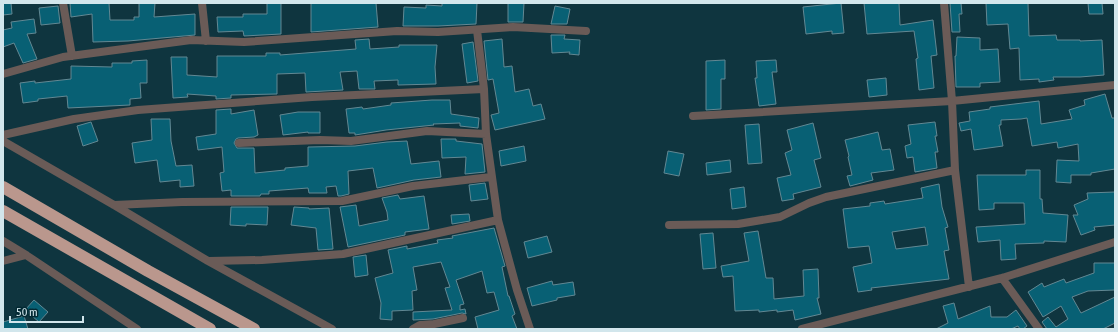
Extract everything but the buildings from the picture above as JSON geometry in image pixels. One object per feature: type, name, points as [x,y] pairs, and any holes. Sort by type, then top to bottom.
[{"type":"highway","points":[[3,187],[254,329]]},
{"type":"highway","points":[[3,211],[210,329]]},
{"type":"street","points":[[63,3],[72,56]]},
{"type":"street","points":[[202,3],[206,41]]},
{"type":"street","points":[[944,3],[952,101],[955,170],[969,287]]},
{"type":"street","points":[[3,74],[63,57],[191,40],[244,42],[397,31],[438,32],[513,27],[586,31]]},
{"type":"street","points":[[478,30],[484,89],[486,134],[498,220],[517,290],[530,329]]},
{"type":"street","points":[[694,116],[952,101],[1115,85]]},
{"type":"street","points":[[3,135],[74,119],[138,110],[312,97],[484,89]]},
{"type":"street","points":[[239,143],[320,140],[351,141],[427,131],[486,134]]},
{"type":"street","points":[[3,141],[208,261],[332,329]]},
{"type":"street","points":[[669,225],[738,224],[780,217],[809,203],[826,197],[955,170]]},
{"type":"street","points":[[114,205],[182,202],[342,200],[413,186],[491,177]]},
{"type":"street","points":[[208,261],[262,260],[343,254],[498,220]]},
{"type":"street","points":[[3,241],[26,254],[138,329]]},
{"type":"street","points":[[802,329],[1002,278],[1115,242]]},
{"type":"street","points":[[3,261],[26,254]]},
{"type":"street","points":[[1002,278],[1039,329]]},
{"type":"street","points":[[413,329],[420,325],[434,324],[463,318]]}]
